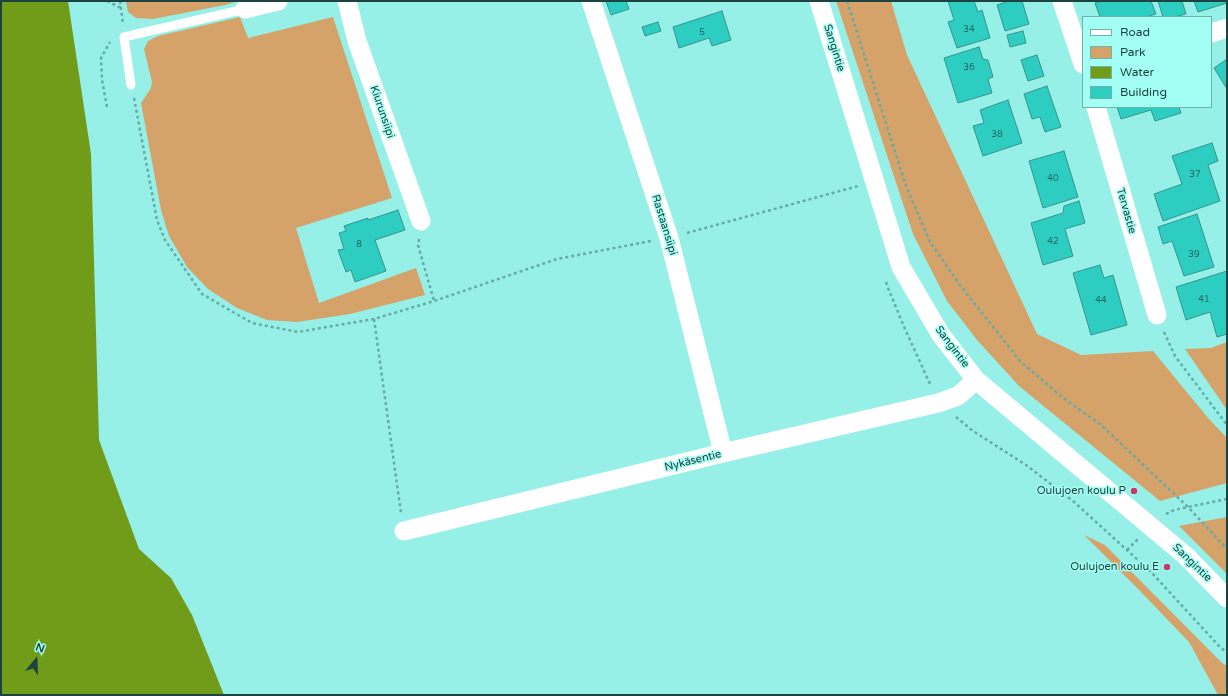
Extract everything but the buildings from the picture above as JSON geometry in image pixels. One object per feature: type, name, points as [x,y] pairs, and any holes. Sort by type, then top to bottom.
[{"type":"street","points":[[245,9],[278,1]]},
{"type":"street","name":"Kiurunsiipi","points":[[347,1],[357,41],[421,221]]},
{"type":"street","name":"Rastaansiipi","points":[[591,1],[670,238],[723,453]]},
{"type":"street","name":"Sangintie","points":[[819,1],[901,267],[941,335],[976,380],[1186,556],[1227,598]]},
{"type":"street","points":[[1062,1],[1082,61]]},
{"type":"street","points":[[1212,33],[1227,28]]},
{"type":"street","name":"Tervastie","points":[[1096,108],[1157,315]]},
{"type":"street","name":"Nykäsentie","points":[[404,531],[723,453],[938,403],[958,396],[976,380]]},
{"type":"lane","points":[[131,85],[124,36],[245,9]]},
{"type":"path","points":[[107,1],[121,8]]},
{"type":"path","points":[[120,1],[124,36]]},
{"type":"path","points":[[847,1],[906,186],[930,242],[960,285],[1020,361],[1063,398],[1100,424],[1188,507],[1227,549]]},
{"type":"path","points":[[107,107],[102,80],[101,58],[112,40]]},
{"type":"path","points":[[131,85],[157,220],[165,240],[202,294],[252,323],[298,332],[374,319],[434,301],[557,259],[670,238],[860,186]]},
{"type":"path","points":[[421,221],[418,245],[434,301]]},
{"type":"path","points":[[1157,315],[1175,356],[1227,425]]},
{"type":"path","points":[[374,319],[404,531]]},
{"type":"path","points":[[1127,550],[1162,516],[1174,510],[1227,499]]},
{"type":"green space","points":[[126,1],[238,1],[225,5],[153,19],[136,18],[128,12]]},
{"type":"green space","points":[[836,1],[891,1],[907,55],[1037,334],[1081,355],[1153,351],[1208,418],[1227,438],[1227,483],[1160,501],[1019,386],[977,340],[947,301],[913,234]]},
{"type":"green space","points":[[240,17],[248,38],[333,17],[392,198],[296,228],[319,303],[416,268],[425,295],[350,314],[297,322],[267,320],[237,308],[208,289],[187,267],[169,236],[161,210],[141,103],[151,88],[152,82],[144,49],[148,41],[158,36]]},
{"type":"green space","points":[[1227,342],[1227,410],[1185,349],[1211,348]]},
{"type":"green space","points":[[1227,517],[1227,574],[1179,526]]},
{"type":"green space","points":[[1084,535],[1105,545],[1222,663],[1227,666],[1227,695],[1218,695],[1189,642]]},
{"type":"water","points":[[1,1],[68,1],[91,154],[99,440],[139,549],[171,578],[192,615],[224,695],[1,695]]},
{"type":"place","name":"Oulujoen koulu P","points":[[1134,491]]},
{"type":"place","name":"Oulujoen koulu E","points":[[1167,567]]}]
